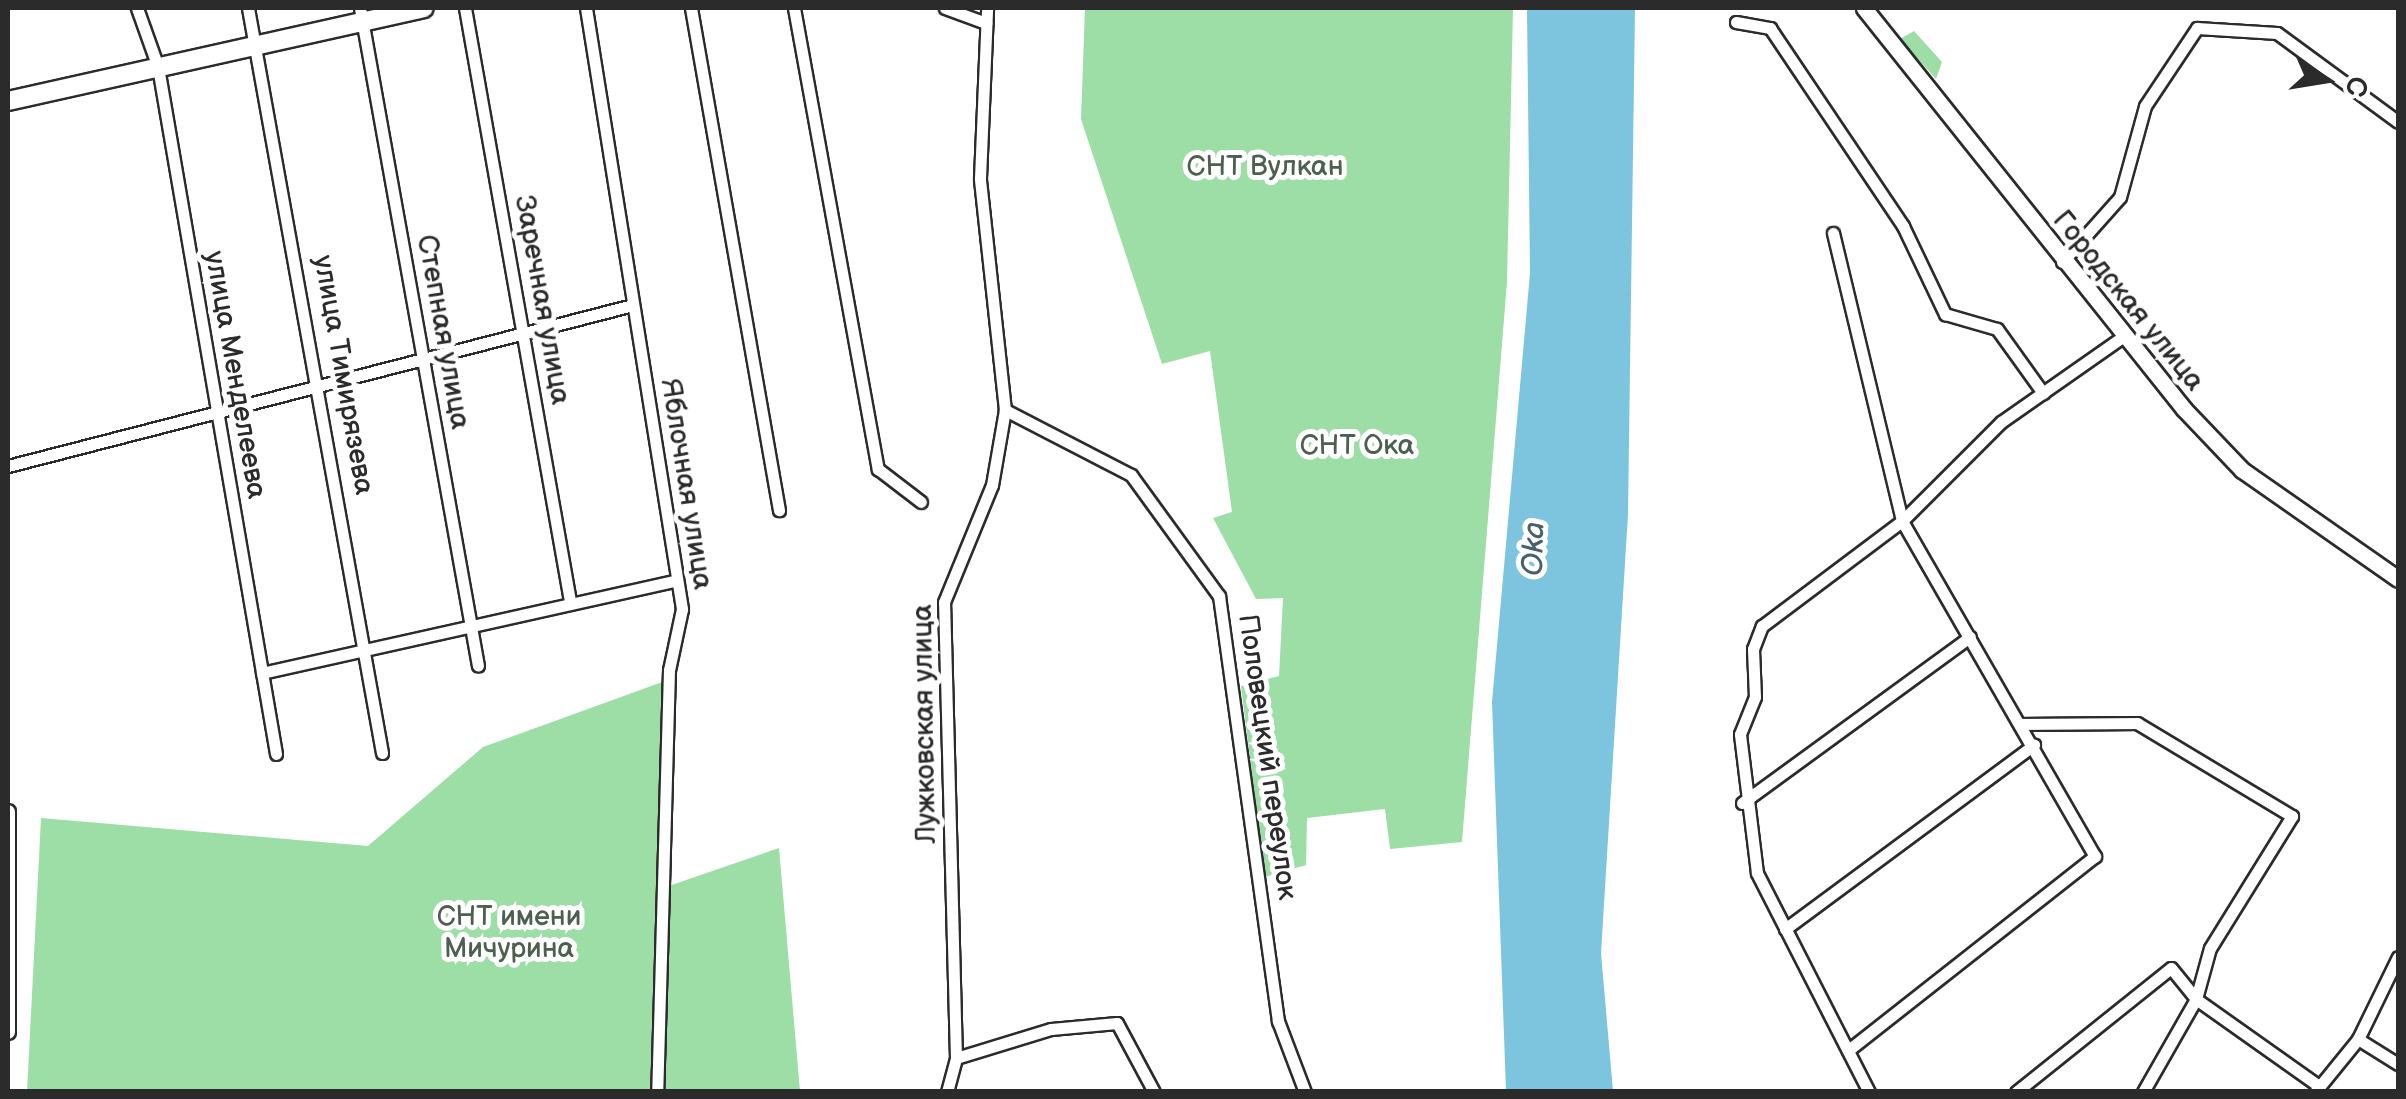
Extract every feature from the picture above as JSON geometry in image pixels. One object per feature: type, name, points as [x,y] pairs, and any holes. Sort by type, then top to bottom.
[{"type":"highway","points":[[8,101],[261,44],[362,14],[424,8]]},
{"type":"main road","name":"Городская улица","points":[[1864,8],[2062,262],[2242,470],[2398,579]]},
{"type":"street","name":"улица Менделеева","points":[[138,8],[158,67],[276,754]]},
{"type":"street","name":"улица Тимирязева","points":[[248,8],[261,44],[382,754]]},
{"type":"street","name":"Заречная улица","points":[[465,8],[570,602]]},
{"type":"street","points":[[691,8],[779,510]]},
{"type":"street","points":[[794,8],[878,469],[921,502]]},
{"type":"street","points":[[945,8],[986,23]]},
{"type":"street","name":"Лужковская улица","points":[[946,1092],[956,1058],[944,602],[992,485],[1005,410],[980,178],[987,8]]},
{"type":"street","name":"Яблочная улица","points":[[581,10],[677,580],[657,1092]]},
{"type":"street","name":"Степная улица","points":[[362,14],[478,666]]},
{"type":"street","points":[[1736,22],[1770,28],[1903,226],[1944,314],[1998,329],[2044,393]]},
{"type":"street","points":[[2062,262],[2120,197],[2145,106],[2197,28],[2277,32],[2398,122]]},
{"type":"street","points":[[1833,233],[1902,521],[2022,724],[2094,856],[1850,1049]]},
{"type":"street","points":[[8,466],[629,306]]},
{"type":"street","points":[[1869,1092],[1757,872],[1742,802],[1740,734],[1752,709],[1762,626],[1902,521],[2044,393],[2124,336]]},
{"type":"street","name":"Половецкий переулок","points":[[1005,410],[1131,475],[1219,596],[1278,1021],[1305,1092]]},
{"type":"street","points":[[262,673],[364,647],[677,580]]},
{"type":"street","points":[[1742,802],[1970,637]]},
{"type":"street","points":[[2022,724],[2138,724],[2292,816],[2210,948],[2196,999],[2143,1092]]},
{"type":"street","points":[[1785,930],[2034,746]]},
{"type":"street","points":[[8,812],[8,1032]]},
{"type":"street","points":[[2016,1092],[2172,968],[2196,999],[2317,1089],[2358,1039],[2398,957]]},
{"type":"street","points":[[956,1058],[1051,1029],[1117,1023],[1154,1092]]},
{"type":"street","points":[[2358,1039],[2398,1064]]},
{"type":"green space","points":[[1085,8],[1513,8],[1507,282],[1462,842],[1390,849],[1385,809],[1307,818],[1306,865],[1265,877],[1241,686],[1279,676],[1283,598],[1256,599],[1213,518],[1232,512],[1210,351],[1162,364],[1081,119]]},
{"type":"green space","points":[[1914,31],[1942,62],[1936,79],[1900,39]]},
{"type":"green space","name":"СНТ имени Мичурина","points":[[665,681],[660,889],[779,848],[800,1091],[27,1092],[41,818],[368,846],[483,747]]},
{"type":"water","name":"Oka","points":[[1527,8],[1635,8],[1628,514],[1601,953],[1613,1091],[1506,1091],[1492,702],[1530,273]]},
{"type":"park label","name":"СНТ Вулкан","points":[[1265,167]]},
{"type":"park label","name":"СНТ Ока","points":[[1357,446]]}]
